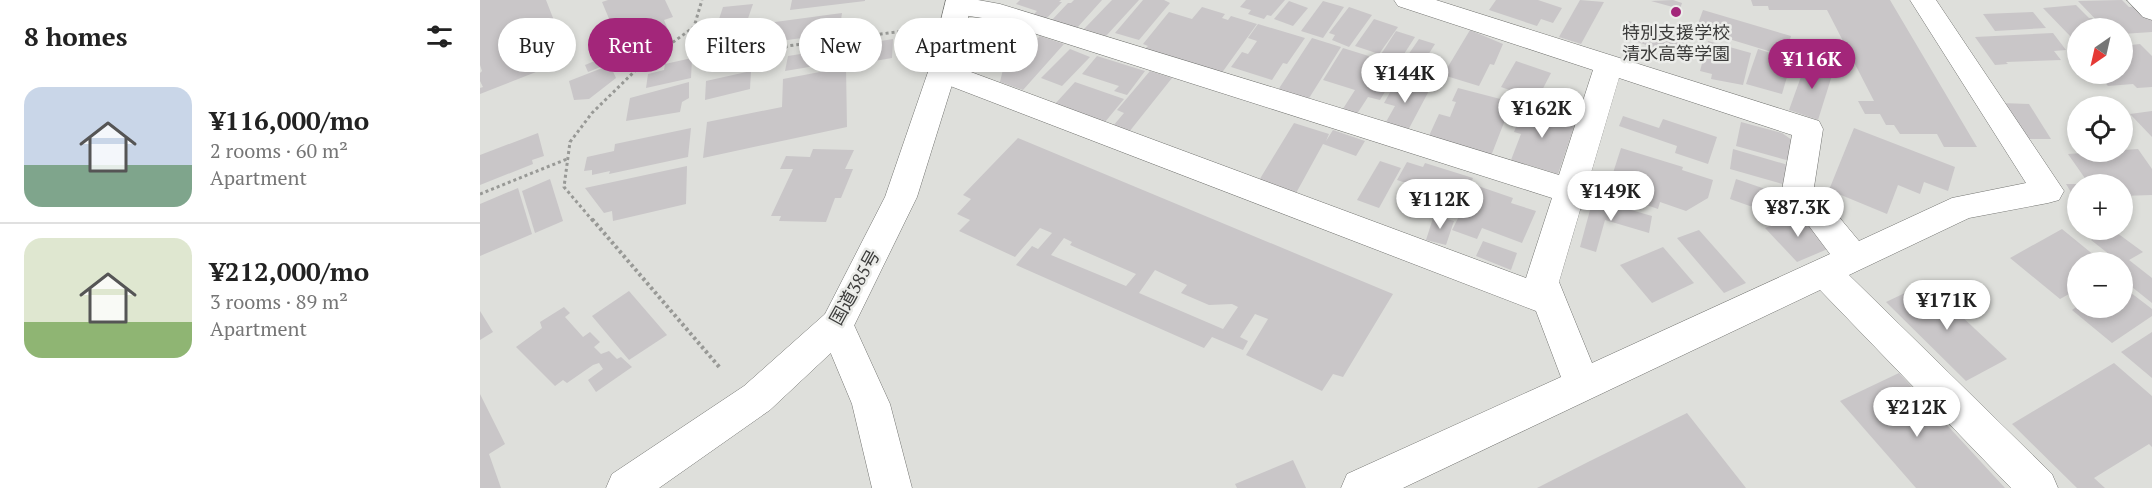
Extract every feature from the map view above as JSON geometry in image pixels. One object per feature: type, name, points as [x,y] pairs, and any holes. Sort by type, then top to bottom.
[{"type":"main road","points":[[1407,0],[1808,129],[1798,190],[1840,266],[2038,488]]},
{"type":"main road","points":[[1361,488],[1963,207],[2048,191],[1923,0]]},
{"type":"main road","points":[[2140,0],[2152,11]]},
{"type":"main road","points":[[959,4],[991,10],[1570,190]]},
{"type":"main road","points":[[1582,383],[1542,282],[1609,64]]},
{"type":"main road","points":[[942,72],[1548,301]]},
{"type":"main road","name":"国道385号","points":[[626,488],[757,398],[837,325],[901,197],[942,72]]},
{"type":"main road","points":[[837,325],[871,404],[892,488]]},
{"type":"path","points":[[697,18],[702,0]]},
{"type":"path","points":[[787,46],[894,32]]},
{"type":"path","points":[[685,34],[640,66],[592,113],[570,142],[564,187],[721,369]]},
{"type":"path","points":[[480,194],[567,159]]},
{"type":"building","points":[[480,0],[546,0],[553,18],[498,18],[498,72],[536,72],[480,94],[480,88],[483,87],[480,81],[482,71],[480,65]]},
{"type":"building","points":[[608,0],[665,0],[673,17],[609,18],[602,2]]},
{"type":"building","points":[[792,0],[865,0],[865,1],[790,10]]},
{"type":"building","points":[[1020,0],[1061,0],[1059,2],[1062,2],[1046,19],[1033,15],[1037,11],[1016,4]]},
{"type":"building","points":[[1074,0],[1102,0],[1076,29],[1051,21],[1068,3]]},
{"type":"building","points":[[1112,0],[1139,0],[1106,36],[1084,29]]},
{"type":"building","points":[[1143,0],[1164,0],[1170,3],[1139,40],[1115,33]]},
{"type":"building","points":[[1246,0],[1285,0],[1271,16],[1267,15],[1264,19],[1248,14],[1251,10],[1240,7]]},
{"type":"building","points":[[1496,0],[1538,0],[1562,8],[1553,23],[1541,19],[1537,26],[1489,10]]},
{"type":"building","points":[[1580,0],[1604,2],[1581,44],[1559,37]]},
{"type":"building","points":[[1673,0],[1682,3],[1680,9],[1651,1]]},
{"type":"building","points":[[1751,0],[1890,0],[1977,147],[1944,147],[1937,134],[1900,134],[1894,125],[1886,125],[1880,114],[1865,114],[1858,101],[1874,101],[1827,10],[1769,10],[1768,6],[1753,6]]},
{"type":"building","points":[[2122,0],[2129,7],[2138,6],[2152,20],[2152,32],[2133,33],[2133,18],[2094,18],[2078,1]]},
{"type":"building","points":[[1289,1],[1308,8],[1293,26],[1274,19]]},
{"type":"building","points":[[1323,1],[1344,7],[1323,38],[1301,31]]},
{"type":"building","points":[[753,4],[748,18],[719,18],[723,7]]},
{"type":"building","points":[[2076,5],[2089,18],[2067,18],[2067,33],[2043,8]]},
{"type":"building","points":[[1202,7],[1225,14],[1222,18],[1228,20],[1231,16],[1257,24],[1221,74],[1144,50],[1148,46],[1143,44],[1169,12],[1192,19]]},
{"type":"building","points":[[1349,7],[1372,15],[1349,47],[1332,40],[1335,35],[1329,33]]},
{"type":"building","points":[[1703,10],[1791,36],[1785,56],[1696,29]]},
{"type":"building","points":[[2033,12],[2046,28],[1995,31],[1983,14]]},
{"type":"building","points":[[842,13],[841,18],[805,18]]},
{"type":"building","points":[[799,19],[799,38],[787,40],[787,20]]},
{"type":"building","points":[[1374,19],[1398,27],[1379,54],[1355,46]]},
{"type":"building","points":[[1629,21],[1686,37],[1677,56],[1621,36]]},
{"type":"building","points":[[1258,24],[1305,38],[1287,64],[1283,63],[1272,80],[1231,67],[1242,52],[1248,54],[1257,41],[1248,38]]},
{"type":"building","points":[[1470,30],[1503,44],[1494,65],[1490,64],[1479,86],[1443,75]]},
{"type":"building","points":[[1396,31],[1415,37],[1395,68],[1376,62]]},
{"type":"building","points":[[2053,33],[2066,50],[2054,51],[2061,60],[2006,62],[2008,64],[1995,65],[1975,37]]},
{"type":"building","points":[[1040,36],[1064,44],[1023,90],[1000,82],[1002,72],[1038,72],[1038,38]]},
{"type":"building","points":[[1312,38],[1341,47],[1306,103],[1276,93]]},
{"type":"building","points":[[893,39],[892,58],[882,60],[882,41]]},
{"type":"building","points":[[1419,39],[1435,44],[1416,74],[1399,68]]},
{"type":"building","points":[[1708,41],[1751,53],[1743,85],[1711,79],[1712,74],[1700,71]]},
{"type":"building","points":[[1691,44],[1698,46],[1693,60],[1686,58]]},
{"type":"building","points":[[2140,44],[2152,56],[2152,87],[2137,88],[2133,84],[2133,45]]},
{"type":"building","points":[[1343,48],[1375,58],[1361,81],[1371,66],[1395,75],[1380,100],[1368,97],[1353,120],[1339,115],[1355,90],[1323,80]]},
{"type":"building","points":[[1070,49],[1090,57],[1062,86],[1041,78]]},
{"type":"building","points":[[1758,49],[1792,60],[1782,94],[1746,84]]},
{"type":"building","points":[[799,54],[799,69],[787,71],[788,56]]},
{"type":"building","points":[[1097,56],[1145,71],[1127,95],[1114,91],[1119,86],[1082,74]]},
{"type":"building","points":[[685,60],[685,72],[691,72],[691,78],[646,88],[648,74],[673,72],[673,62]]},
{"type":"building","points":[[1807,60],[1834,69],[1818,120],[1789,110]]},
{"type":"building","points":[[1516,61],[1551,73],[1537,100],[1501,87]]},
{"type":"building","points":[[1150,71],[1172,78],[1129,132],[1113,126],[1124,113],[1117,110]]},
{"type":"building","points":[[592,72],[613,72],[616,78],[589,99],[574,100],[569,81]]},
{"type":"building","points":[[751,72],[750,89],[705,100],[706,81]]},
{"type":"building","points":[[820,72],[846,72],[847,127],[703,158],[707,122],[782,107],[783,79]]},
{"type":"building","points":[[1400,75],[1432,85],[1405,136],[1382,129],[1395,106],[1384,103]]},
{"type":"building","points":[[689,82],[689,98],[682,102],[680,112],[626,121],[630,98]]},
{"type":"building","points":[[1075,82],[1124,99],[1105,122],[1055,104]]},
{"type":"building","points":[[2106,84],[2133,84],[2108,86]]},
{"type":"building","points":[[1458,88],[1512,102],[1491,156],[1428,138],[1439,114],[1450,117],[1456,102],[1452,101]]},
{"type":"building","points":[[2001,103],[2029,104],[2051,139],[2022,139]]},
{"type":"building","points":[[1524,106],[1576,121],[1558,174],[1511,160],[1521,134],[1514,132]]},
{"type":"building","points":[[2152,111],[2152,137],[2133,117],[2133,114]]},
{"type":"building","points":[[1623,116],[1659,128],[1663,119],[1717,137],[1708,164],[1675,153],[1677,146],[1619,126]]},
{"type":"building","points":[[1741,122],[1782,133],[1792,140],[1790,161],[1736,146]]},
{"type":"building","points":[[1294,123],[1329,134],[1326,141],[1333,130],[1365,141],[1356,156],[1323,144],[1295,195],[1258,182]]},
{"type":"building","points":[[691,128],[688,157],[609,174],[610,171],[592,175],[592,170],[584,171],[587,157],[614,151],[615,144]]},
{"type":"building","points":[[1854,128],[1955,167],[1948,191],[1924,182],[1920,194],[1898,185],[1887,214],[1829,190]]},
{"type":"building","points":[[538,133],[544,156],[532,160],[533,164],[480,185],[480,155]]},
{"type":"building","points":[[1018,138],[1393,294],[1343,377],[1333,374],[1322,391],[1246,355],[1268,319],[1255,314],[1240,337],[1248,341],[1243,350],[1212,337],[1204,348],[1016,265],[1032,246],[1038,249],[1052,233],[1040,228],[1015,257],[959,231],[970,220],[957,214],[971,199],[963,195]],"holes":[[[1064,238],[1072,242],[1070,245],[1136,274],[1126,286],[1051,255]],[[1155,270],[1187,285],[1181,293],[1209,305],[1232,304],[1238,307],[1223,329],[1139,293]]]},
{"type":"building","points":[[1621,148],[1683,167],[1682,170],[1713,180],[1708,198],[1686,211],[1660,202],[1658,209],[1623,197],[1613,173]]},
{"type":"building","points":[[813,149],[854,150],[845,169],[853,169],[841,198],[835,198],[826,222],[779,221],[781,216],[771,216],[793,169],[780,169],[786,156],[810,157]]},
{"type":"building","points":[[1733,149],[1788,165],[1786,185],[1730,169]]},
{"type":"building","points":[[2133,149],[2138,149],[2152,169],[2152,195],[2133,196],[2133,174],[2082,174],[2074,162],[2133,162]]},
{"type":"building","points":[[1380,161],[1401,168],[1379,208],[1357,200]]},
{"type":"building","points":[[1407,162],[1423,167],[1425,163],[1473,178],[1456,216],[1411,201],[1418,187],[1397,180]]},
{"type":"building","points":[[687,166],[686,204],[613,221],[612,211],[604,213],[585,188]]},
{"type":"building","points":[[550,179],[563,221],[535,233],[522,191]]},
{"type":"building","points":[[1736,179],[1792,198],[1799,206],[1761,220],[1764,211],[1730,199]]},
{"type":"building","points":[[1475,185],[1513,198],[1511,203],[1536,211],[1522,243],[1482,228],[1477,239],[1452,230]]},
{"type":"building","points":[[518,188],[532,234],[480,256],[480,204]]},
{"type":"building","points":[[1593,199],[1652,216],[1649,233],[1605,220],[1596,252],[1580,247]]},
{"type":"building","points":[[1798,214],[1830,248],[1797,262],[1765,228]]},
{"type":"building","points":[[1434,215],[1454,221],[1446,245],[1426,240]]},
{"type":"building","points":[[2062,229],[2067,233],[2067,240],[2075,240],[2090,252],[2067,252],[2067,295],[2060,299],[2010,258]]},
{"type":"building","points":[[1699,230],[1746,283],[1724,293],[1677,238]]},
{"type":"building","points":[[2091,240],[2127,240],[2143,252],[2133,258],[2133,252],[2106,252]]},
{"type":"building","points":[[1483,241],[1517,253],[1511,270],[1476,256]]},
{"type":"building","points":[[1663,247],[1694,283],[1652,303],[1620,265]]},
{"type":"building","points":[[2133,263],[2152,278],[2152,303],[2133,288]]},
{"type":"building","points":[[1930,281],[1961,311],[1958,313],[2007,359],[1966,381],[1886,302]]},
{"type":"building","points":[[629,291],[667,335],[629,360],[592,316]]},
{"type":"building","points":[[2133,294],[2152,309],[2152,316],[2112,343],[2082,318],[2133,318]]},
{"type":"building","points":[[564,307],[570,313],[565,317],[583,337],[590,332],[600,342],[594,347],[601,354],[609,351],[617,359],[621,357],[632,367],[596,392],[588,380],[603,369],[599,363],[567,383],[563,380],[555,386],[516,347],[542,328],[540,322]]},
{"type":"building","points":[[480,311],[493,332],[480,340]]},
{"type":"building","points":[[2152,332],[2152,378],[2121,352]]},
{"type":"building","points":[[2114,363],[2152,396],[2152,447],[2149,444],[2094,478],[2105,488],[2077,488],[2012,424]]},
{"type":"building","points":[[1899,373],[2005,488],[1916,488],[1840,401]]},
{"type":"building","points":[[480,394],[505,444],[489,454],[501,488],[480,488]]},
{"type":"building","points":[[1687,413],[1746,488],[1537,488],[1588,462]]},
{"type":"building","points":[[1293,460],[1306,488],[1237,488],[1235,484]]},
{"type":"place","name":"特別支援学校 清水高等学園","points":[[1676,12]]}]
